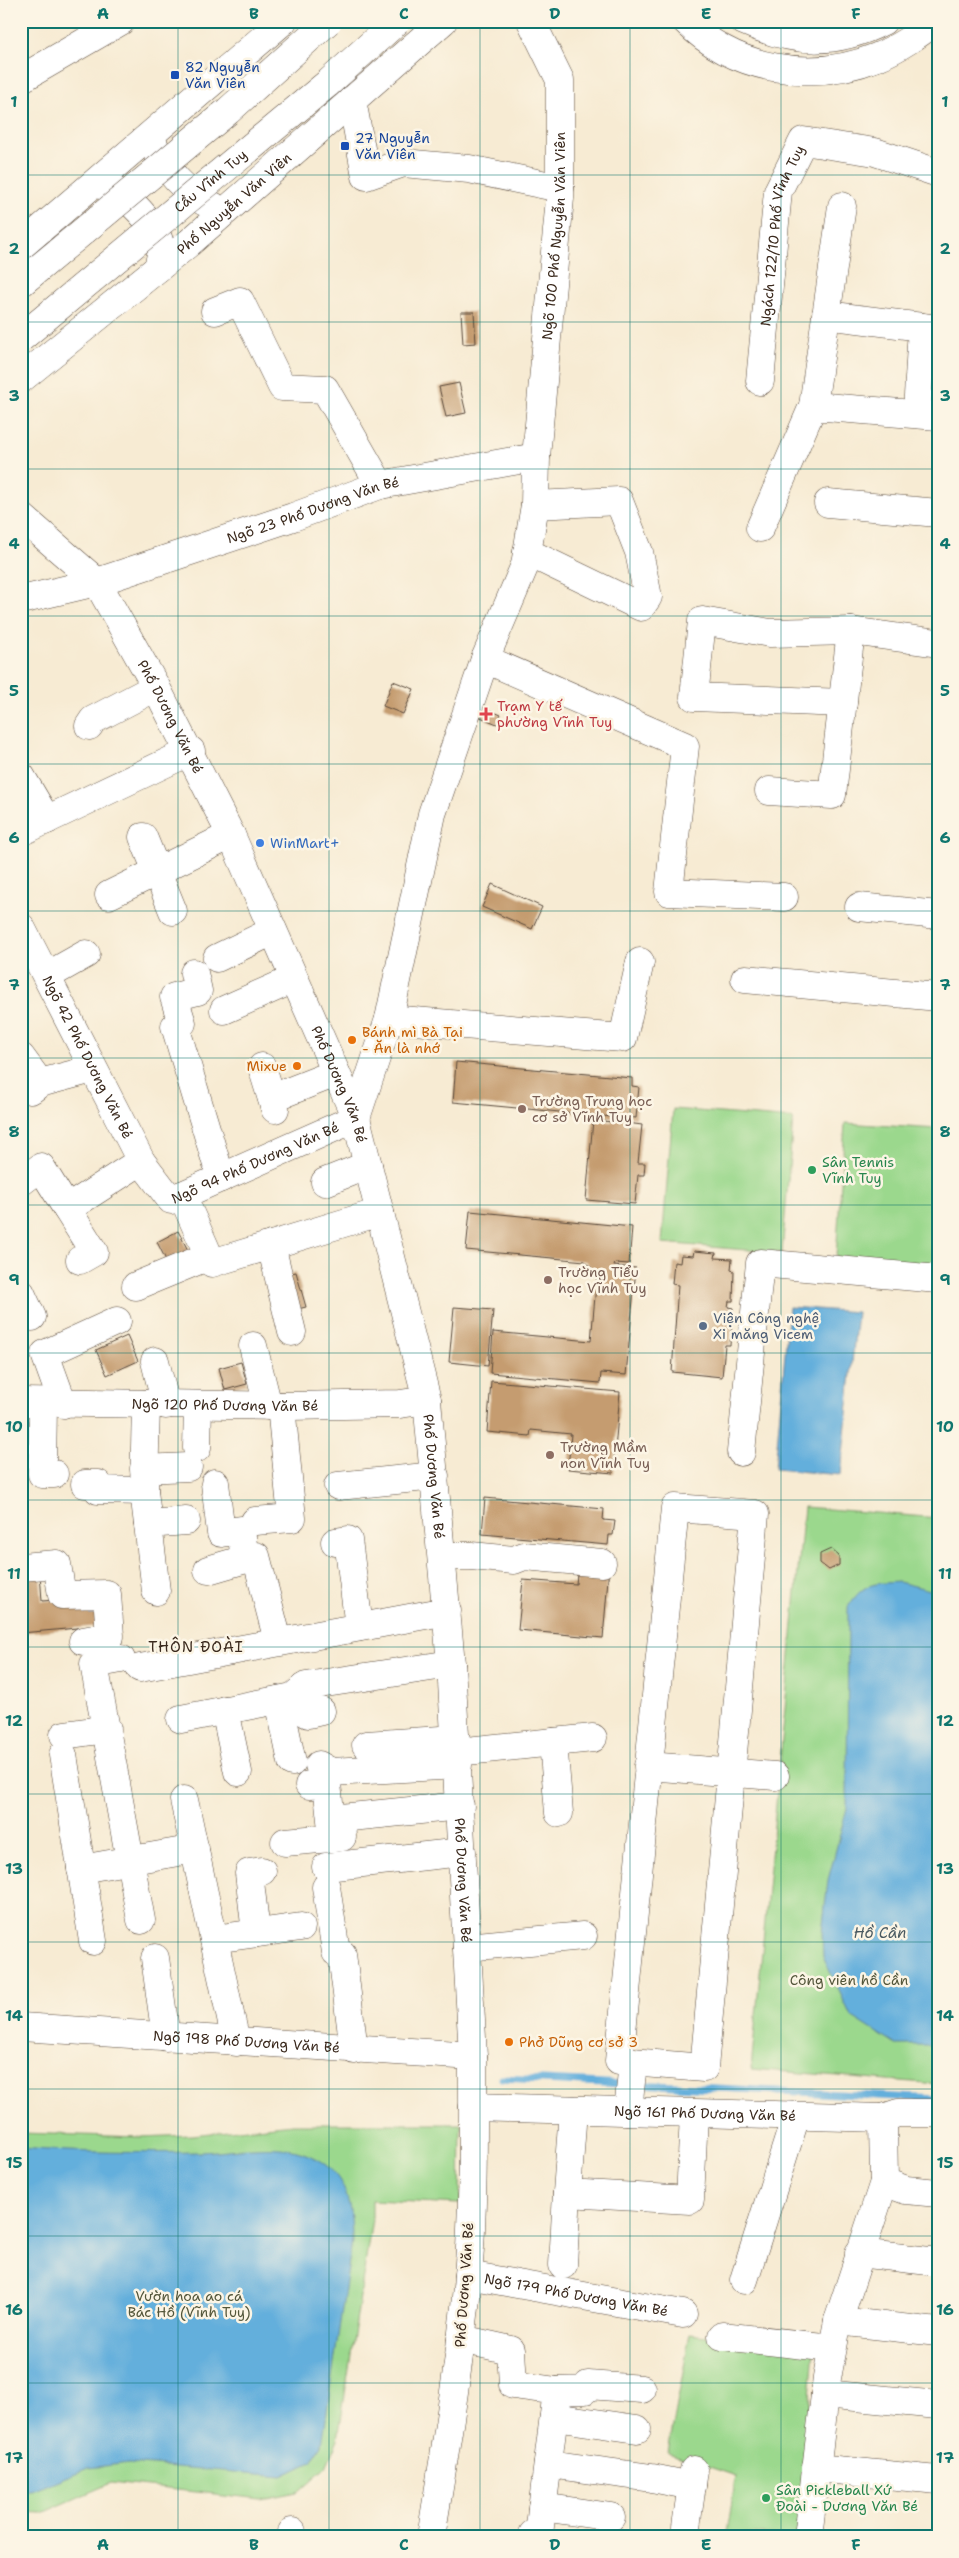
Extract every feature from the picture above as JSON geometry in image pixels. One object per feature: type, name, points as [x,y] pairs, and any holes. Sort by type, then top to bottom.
[{"type":"main road","points":[[21,246],[283,21]]},
{"type":"main road","points":[[21,283],[228,110],[328,21]]},
{"type":"main road","name":"Cầu Vĩnh Tuy","points":[[21,338],[327,84],[398,21]]},
{"type":"main road","name":"Phố Nguyễn Văn Viên","points":[[21,379],[158,268],[443,21]]},
{"type":"main road","name":"Ngõ 100 Phố Nguyễn Văn Viên","points":[[356,1118],[389,1019],[432,814],[485,659],[526,565],[536,506],[536,457],[560,188],[560,80],[531,21]]},
{"type":"main road","points":[[686,21],[706,38],[731,54],[782,70],[813,70],[844,66],[877,57],[912,40],[936,21]]},
{"type":"main road","points":[[744,21],[776,34],[810,40],[847,36],[883,21]]},
{"type":"main road","points":[[21,79],[104,26]]},
{"type":"main road","points":[[352,100],[366,176],[403,163],[469,169],[560,188]]},
{"type":"main road","points":[[154,132],[152,140],[156,151],[176,179],[202,202],[216,208],[231,206]]},
{"type":"main road","name":"Ngách 122/10 Phố Vĩnh Tuy","points":[[760,382],[778,191],[802,141],[875,152],[938,173]]},
{"type":"main road","points":[[84,190],[101,185],[114,189],[136,207],[157,235],[162,250],[158,268]]},
{"type":"main road","points":[[760,528],[813,406],[842,206]]},
{"type":"main road","points":[[215,311],[240,301],[282,387],[325,389],[380,484]]},
{"type":"main road","points":[[813,406],[927,414],[930,328],[826,315]]},
{"type":"main road","name":"Ngõ 23 Phố Dương Văn Bé","points":[[21,600],[97,582],[293,517],[380,484],[536,457]]},
{"type":"main road","points":[[527,552],[641,607],[648,597],[639,552],[619,501],[536,506]]},
{"type":"main road","points":[[828,503],[938,513]]},
{"type":"main road","name":"Phố Dương Văn Bé","points":[[21,516],[97,582],[191,751],[231,835],[356,1118],[427,1400],[447,1611],[457,1752],[473,2107],[468,2275],[461,2339],[432,2537]]},
{"type":"main road","points":[[843,703],[694,698],[702,621],[770,633],[851,631],[938,642]]},
{"type":"main road","points":[[769,791],[832,795],[851,631]]},
{"type":"main road","points":[[485,659],[686,746],[669,892],[784,897]]},
{"type":"main road","points":[[88,726],[93,720],[156,687]]},
{"type":"main road","points":[[21,832],[191,751]]},
{"type":"main road","points":[[21,776],[47,820]]},
{"type":"main road","points":[[109,894],[231,835]]},
{"type":"main road","points":[[143,837],[173,911]]},
{"type":"main road","points":[[859,907],[938,915]]},
{"type":"main road","name":"Ngõ 42 Phố Dương Văn Bé","points":[[21,927],[141,1161]]},
{"type":"main road","points":[[217,958],[273,931]]},
{"type":"main road","points":[[47,976],[86,954]]},
{"type":"main road","points":[[389,1019],[623,1038],[640,962]]},
{"type":"main road","points":[[194,973],[198,991],[174,998],[182,1023],[175,1026],[222,1178]]},
{"type":"main road","points":[[224,1010],[294,979]]},
{"type":"main road","points":[[745,979],[938,997]]},
{"type":"main road","points":[[21,1057],[36,1087],[93,1069]]},
{"type":"main road","points":[[262,1067],[274,1104],[336,1073]]},
{"type":"main road","name":"Ngõ 94 Phố Dương Văn Bé","points":[[141,1161],[171,1200],[356,1118]]},
{"type":"main road","points":[[67,1208],[141,1161]]},
{"type":"main road","points":[[324,1182],[368,1165]]},
{"type":"main road","points":[[21,1182],[41,1167],[94,1252],[80,1260]]},
{"type":"main road","points":[[182,1195],[212,1263],[380,1212]]},
{"type":"main road","points":[[271,1245],[292,1332]]},
{"type":"main road","points":[[136,1286],[209,1256]]},
{"type":"main road","points":[[741,1452],[760,1263],[938,1279]]},
{"type":"main road","points":[[54,1474],[42,1474],[42,1403],[45,1354],[117,1321]]},
{"type":"main road","points":[[253,1346],[275,1406],[292,1518],[255,1521]]},
{"type":"main road","points":[[155,1361],[156,1404],[144,1480],[156,1591]]},
{"type":"main road","name":"Ngõ 120 Phố Dương Văn Bé","points":[[42,1403],[275,1406],[400,1404],[427,1400]]},
{"type":"main road","points":[[85,1484],[98,1484],[98,1490],[144,1480],[193,1458],[198,1405]]},
{"type":"main road","points":[[338,1486],[435,1476]]},
{"type":"main road","points":[[215,1483],[221,1533],[241,1530],[245,1559]]},
{"type":"main road","points":[[675,1508],[755,1514],[704,2068],[631,2088],[619,2061],[648,1766],[675,1508]]},
{"type":"main road","points":[[148,1524],[186,1521]]},
{"type":"main road","points":[[336,1542],[348,1540],[359,1627]]},
{"type":"main road","points":[[208,1570],[256,1556],[278,1641]]},
{"type":"main road","points":[[442,1556],[471,1556],[514,1560],[524,1556],[602,1563]]},
{"type":"main road","points":[[21,1567],[57,1564],[62,1595],[107,1594],[110,1636],[83,1641]]},
{"type":"main road","points":[[141,1920],[94,1664],[130,1663],[278,1641],[447,1611]]},
{"type":"main road","points":[[181,1719],[291,1694],[306,1686],[451,1664]]},
{"type":"main road","points":[[291,1694],[308,1714],[321,1712]]},
{"type":"main road","points":[[291,1694],[307,1771],[327,1784],[329,1838],[326,1876],[336,1952],[351,1952],[354,2050]]},
{"type":"main road","points":[[225,1710],[238,1772]]},
{"type":"main road","points":[[93,1941],[63,1745],[107,1729]]},
{"type":"main road","points":[[307,1771],[330,1772],[457,1752],[593,1738]]},
{"type":"main road","points":[[553,1742],[559,1813]]},
{"type":"main road","points":[[366,1745],[457,1752]]},
{"type":"main road","points":[[648,1766],[775,1776]]},
{"type":"main road","points":[[184,1800],[236,2042]]},
{"type":"main road","points":[[285,1842],[342,1837],[341,1818],[460,1806]]},
{"type":"main road","points":[[81,1869],[195,1849]]},
{"type":"main road","points":[[326,1876],[462,1852]]},
{"type":"main road","points":[[256,1933],[248,1873],[262,1871]]},
{"type":"main road","points":[[214,1939],[301,1927]]},
{"type":"main road","points":[[467,1947],[584,1936]]},
{"type":"main road","points":[[155,1958],[166,2037]]},
{"type":"main road","name":"Ngõ 198 Phố Dương Văn Bé","points":[[21,2027],[354,2050],[472,2056]]},
{"type":"main road","name":"Ngõ 161 Phố Dương Văn Bé","points":[[473,2107],[573,2110],[631,2088],[694,2114],[883,2118],[898,2113],[938,2113]]},
{"type":"main road","points":[[563,2265],[573,2110]]},
{"type":"main road","points":[[567,2193],[690,2200],[694,2114]]},
{"type":"main road","points":[[744,2280],[796,2116]]},
{"type":"main road","points":[[808,2537],[832,2348],[838,2321],[859,2253],[884,2182],[883,2118]]},
{"type":"main road","points":[[884,2182],[906,2190],[938,2193]]},
{"type":"main road","points":[[859,2253],[938,2262]]},
{"type":"main road","name":"Ngõ 179 Phố Dương Văn Bé","points":[[468,2275],[684,2314]]},
{"type":"main road","points":[[838,2321],[938,2332]]},
{"type":"main road","points":[[722,2336],[832,2348]]},
{"type":"main road","points":[[461,2339],[511,2350],[513,2385],[555,2404],[637,2429]]},
{"type":"main road","points":[[555,2404],[586,2390],[588,2385],[642,2389]]},
{"type":"main road","points":[[825,2394],[938,2405]]},
{"type":"main road","points":[[533,2537],[533,2534],[539,2534],[555,2404]]},
{"type":"main road","points":[[548,2464],[652,2478],[693,2478],[686,2528]]},
{"type":"main road","points":[[816,2468],[938,2480]]},
{"type":"main road","points":[[542,2507],[611,2517]]},
{"type":"green space","points":[[673,1109],[793,1119],[782,1253],[662,1243]]},
{"type":"green space","points":[[845,1123],[938,1129],[938,1265],[836,1257]]},
{"type":"green space","name":"Công viên hồ Cần","points":[[804,1507],[938,1518],[938,2084],[751,2069]]},
{"type":"green space","name":"Vườn hoa ao cá Bác Hồ (Vĩnh Tuy)","points":[[293,2124],[461,2124],[460,2204],[372,2200],[372,2219],[338,2439],[326,2467],[298,2492],[262,2499],[111,2483],[42,2513],[21,2512],[21,2133],[140,2137],[192,2135]]},
{"type":"green space","points":[[690,2334],[814,2350],[798,2537],[727,2533],[736,2476],[668,2453]]},
{"type":"water","points":[[789,1307],[857,1312],[841,1475],[775,1469]]},
{"type":"water","name":"Hồ Cần","points":[[899,1582],[938,1592],[938,2045],[896,2045],[851,2016],[823,1957],[822,1932],[828,1880],[847,1808],[848,1607],[859,1593],[869,1586]]},
{"type":"water","name":"Vườn hoa ao cá Bác Hồ (Vĩnh Tuy)","points":[[21,2148],[88,2152],[200,2152],[280,2148],[308,2155],[319,2160],[332,2170],[344,2188],[347,2198],[350,2209],[352,2241],[322,2445],[311,2462],[282,2476],[129,2463],[88,2468],[31,2491],[21,2491]]},
{"type":"building","points":[[461,312],[474,312],[476,343],[463,344]]},
{"type":"building","points":[[459,383],[466,413],[446,417],[439,387]]},
{"type":"building","points":[[393,681],[414,689],[403,714],[383,706]]},
{"type":"building","name":"Trạm Y tế phường Vĩnh Tuy","points":[[475,704],[501,715],[497,724],[471,713]]},
{"type":"building","points":[[492,884],[542,907],[532,929],[482,907]]},
{"type":"building","points":[[456,1062],[632,1078],[632,1086],[639,1087],[636,1118],[628,1117],[627,1123],[642,1125],[638,1163],[645,1163],[644,1175],[638,1175],[635,1204],[586,1200],[593,1120],[612,1122],[613,1117],[453,1102]]},
{"type":"building","points":[[470,1211],[632,1227],[629,1264],[615,1263],[614,1266],[636,1268],[626,1375],[601,1373],[600,1383],[490,1373],[493,1332],[591,1341],[597,1274],[585,1261],[466,1250]]},
{"type":"building","points":[[178,1231],[190,1254],[169,1266],[157,1242]]},
{"type":"building","name":"Viện Công nghệ Xi măng Vicem","points":[[694,1251],[716,1253],[715,1258],[732,1259],[731,1270],[734,1271],[733,1301],[729,1301],[728,1307],[733,1308],[730,1345],[725,1345],[722,1377],[672,1372],[678,1285],[672,1284],[674,1262],[680,1263],[681,1255],[693,1256]]},
{"type":"building","points":[[296,1272],[306,1307],[293,1310],[283,1275]]},
{"type":"building","points":[[454,1307],[493,1310],[488,1366],[449,1362]]},
{"type":"building","points":[[127,1336],[138,1361],[107,1375],[96,1350]]},
{"type":"building","points":[[241,1362],[247,1384],[225,1390],[219,1368]]},
{"type":"building","points":[[491,1381],[620,1392],[613,1473],[568,1469],[571,1434],[531,1430],[530,1436],[487,1432]]},
{"type":"building","points":[[485,1498],[604,1509],[603,1520],[615,1521],[613,1535],[609,1535],[608,1545],[482,1534]]},
{"type":"building","points":[[831,1549],[839,1556],[839,1565],[829,1570],[820,1563],[820,1554]]},
{"type":"building","points":[[578,1564],[609,1567],[603,1638],[518,1630],[523,1580],[576,1584]]},
{"type":"building","points":[[40,1573],[42,1601],[98,1597],[100,1626],[21,1633],[21,1575]]},
{"type":"waterway","points":[[502,2078],[624,2084]]},
{"type":"waterway","points":[[635,2084],[938,2099]]},
{"type":"place","name":"82 Nguyễn Văn Viên","points":[[175,75]]},
{"type":"place","name":"27 Nguyễn Văn Viên","points":[[345,146]]},
{"type":"place","name":"Trạm Y tế phường Vĩnh Tuy","points":[[486,714]]},
{"type":"place","name":"WinMart+","points":[[260,843]]},
{"type":"place","name":"Bánh mì Bà Tại - Ăn là nhớ","points":[[352,1040]]},
{"type":"place","name":"Mixue","points":[[297,1066]]},
{"type":"place","name":"Trường Trung học cơ sở Vĩnh Tuy","points":[[522,1109]]},
{"type":"place","name":"Sân Tennis Vĩnh Tuy","points":[[812,1170]]},
{"type":"place","name":"Trường Tiểu học Vĩnh Tuy","points":[[548,1280]]},
{"type":"place","name":"Viện Công nghệ Xi măng Vicem","points":[[703,1326]]},
{"type":"place","name":"Trường Mầm non Vĩnh Tuy","points":[[550,1455]]},
{"type":"place","name":"Phở Dũng cơ sở 3","points":[[509,2042]]},
{"type":"place","name":"Sân Pickleball Xứ Đoài - Dương Văn Bé","points":[[766,2498]]},
{"type":"district","name":"THÔN ĐOÀI","points":[[196,1647]]}]
